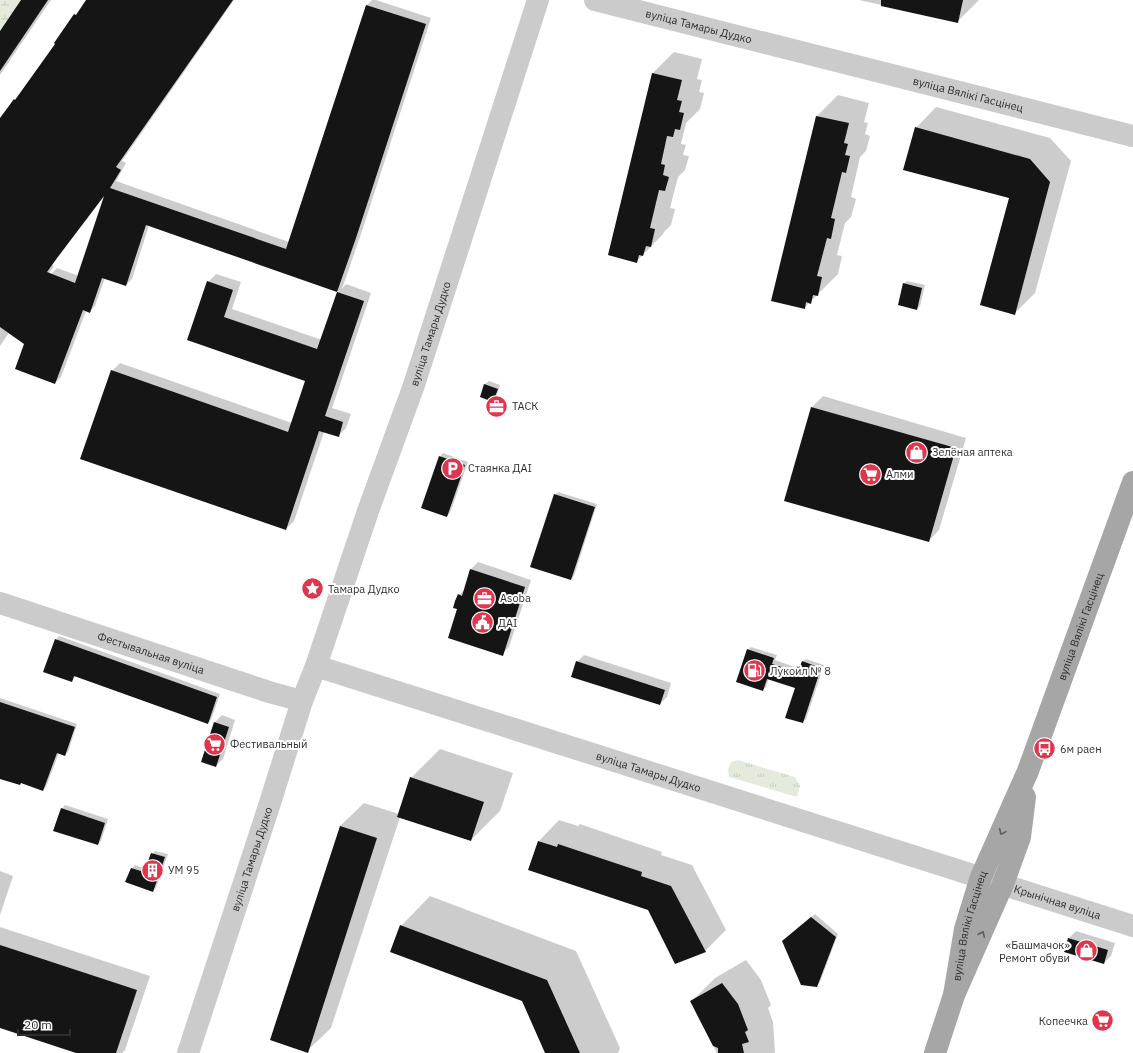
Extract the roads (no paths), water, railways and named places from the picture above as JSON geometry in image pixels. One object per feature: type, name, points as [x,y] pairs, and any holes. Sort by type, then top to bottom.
[{"type":"main road","name":"вуліца Вялікі Гасцінец","points":[[954,995],[966,929],[981,877],[1028,771],[1133,482]]},
{"type":"main road","name":"вуліца Вялікі Гасцінец","points":[[935,1053],[954,995],[1003,884],[1020,837],[1028,771]]},
{"type":"street","name":"вуліца Тамары Дудко","points":[[188,1053],[302,701],[316,666],[414,385],[538,0]]},
{"type":"street","name":"вуліца Тамары Дудко","points":[[595,0],[803,52]]},
{"type":"street","name":"вуліца Вялікі Гасцінец","points":[[803,52],[1133,136]]},
{"type":"street","name":"Фестывальная вуліца","points":[[0,603],[269,692],[302,701]]},
{"type":"street","name":"вуліца Тамары Дудко","points":[[316,666],[981,877]]},
{"type":"street","name":"Крынічная вуліца","points":[[981,877],[1133,926]]},
{"type":"place","name":"ТАСК","points":[[496,406]]},
{"type":"place","name":"Зелёная аптека","points":[[916,452]]},
{"type":"place","name":"Стаянка ДАІ","points":[[452,468]]},
{"type":"place","name":"Алми","points":[[870,474]]},
{"type":"place","name":"Тамара Дудко","points":[[313,589]]},
{"type":"place","name":"Asoba","points":[[485,598]]},
{"type":"place","name":"ДАІ","points":[[483,623]]},
{"type":"place","name":"Лукойл № 8","points":[[755,671]]},
{"type":"place","name":"Фестивальный","points":[[215,744]]},
{"type":"place","name":"6м раен","points":[[1045,749]]},
{"type":"place","name":"УМ 95","points":[[153,870]]},
{"type":"place","name":"«Башмачок» Ремонт обуви","points":[[1086,951]]},
{"type":"place","name":"Копеечка","points":[[1103,1021]]}]
